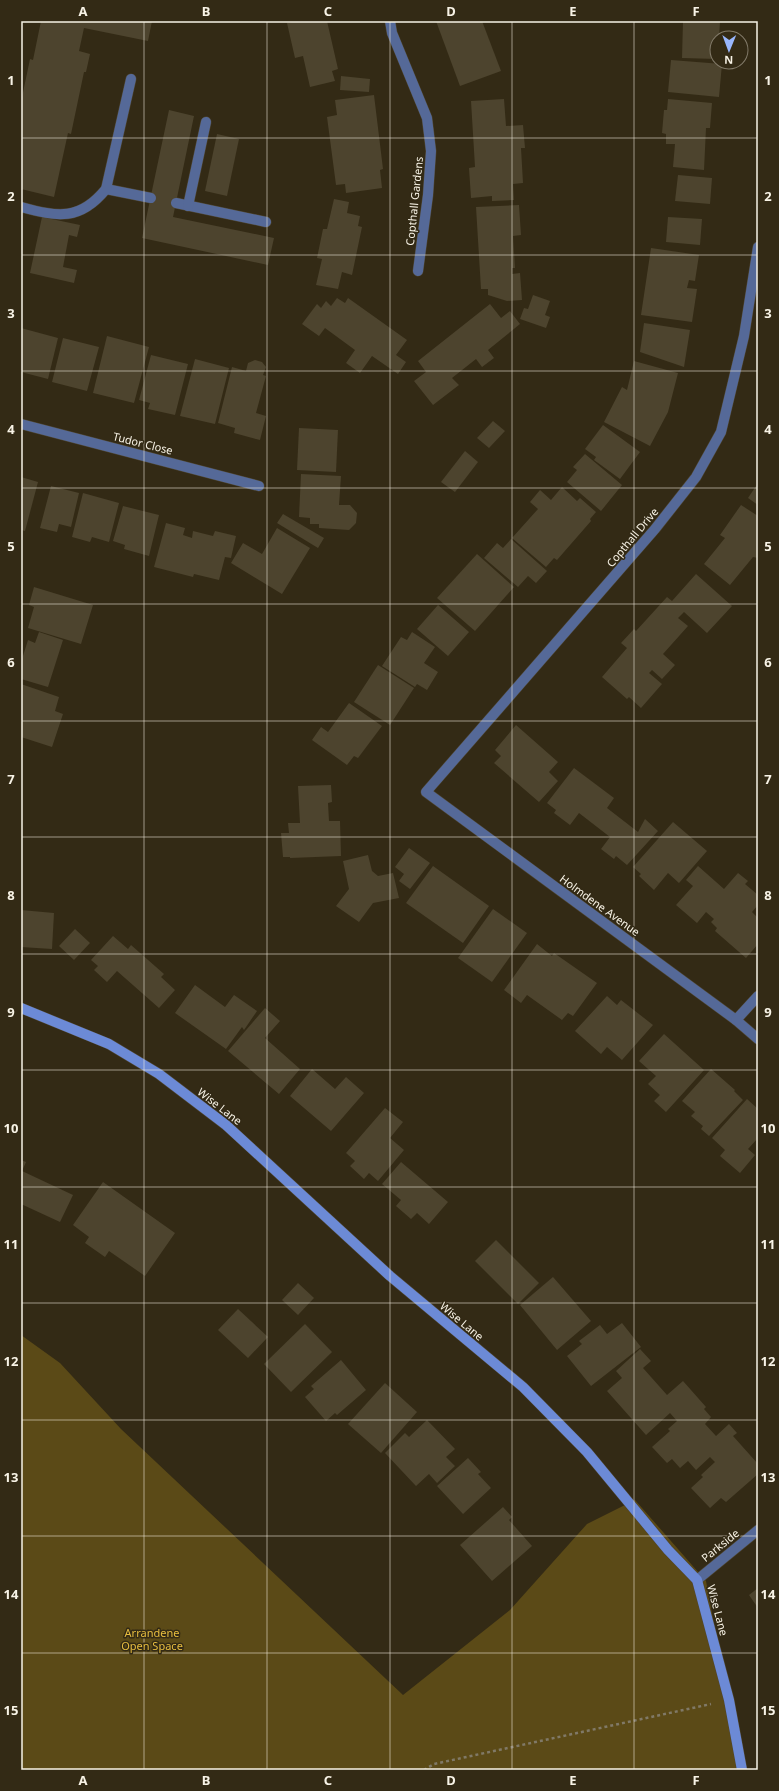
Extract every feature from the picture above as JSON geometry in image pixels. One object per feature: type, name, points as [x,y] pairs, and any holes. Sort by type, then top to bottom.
[{"type":"street","name":"Copthall Gardens","points":[[390,21],[392,33],[427,118],[431,151],[428,196],[418,271]]},
{"type":"street","points":[[21,207],[53,213],[72,214],[87,209],[106,189],[130,79]]},
{"type":"street","points":[[188,206],[206,122]]},
{"type":"street","points":[[106,189],[151,198]]},
{"type":"street","points":[[176,204],[266,222]]},
{"type":"street","name":"Copthall Drive","points":[[426,792],[655,529],[696,477],[721,432],[744,336],[758,246]]},
{"type":"street","name":"Tudor Close","points":[[21,424],[259,486]]},
{"type":"street","name":"Holmdene Avenue","points":[[426,792],[736,1020],[758,1039]]},
{"type":"street","points":[[736,1020],[758,996]]},
{"type":"street","name":"Wise Lane","points":[[21,1008],[109,1044],[159,1074],[226,1125],[390,1276],[523,1387],[587,1452],[668,1550],[697,1580],[729,1700],[742,1770]]},
{"type":"street","name":"Parkside","points":[[697,1580],[758,1530]]},
{"type":"path","points":[[424,1770],[434,1764],[729,1700]]},
{"type":"green space","name":"Arrandene Open Space","points":[[21,1335],[60,1363],[121,1429],[403,1695],[510,1610],[587,1524],[635,1500],[706,1581],[741,1770],[21,1770]]},
{"type":"building","points":[[41,21],[152,21],[148,41],[84,28],[79,51],[90,54],[86,72],[84,72],[71,134],[68,133],[54,197],[21,189],[21,102],[30,59],[33,60]]},
{"type":"building","points":[[296,21],[327,21],[338,69],[332,71],[335,81],[310,87],[303,56],[295,58],[287,23]]},
{"type":"building","points":[[436,21],[482,21],[501,71],[460,86]]},
{"type":"building","points":[[683,21],[720,21],[719,30],[709,30],[709,59],[682,58]]},
{"type":"building","points":[[671,60],[709,63],[709,70],[721,70],[719,97],[668,92]]},
{"type":"building","points":[[341,76],[370,79],[369,92],[340,90]]},
{"type":"building","points":[[374,95],[383,169],[380,170],[382,188],[346,193],[345,184],[336,185],[327,117],[337,115],[335,100]]},
{"type":"building","points":[[504,99],[506,126],[523,125],[525,148],[521,148],[523,183],[513,184],[514,200],[492,201],[492,196],[471,198],[469,168],[475,167],[471,101]]},
{"type":"building","points":[[668,99],[712,103],[710,128],[706,128],[704,170],[673,167],[675,144],[666,144],[666,134],[662,133],[664,110],[667,110]]},
{"type":"building","points":[[169,110],[194,116],[173,217],[274,238],[268,265],[142,238]]},
{"type":"building","points":[[217,134],[239,139],[227,196],[205,191]]},
{"type":"building","points":[[678,175],[712,178],[710,204],[675,201]]},
{"type":"building","points":[[334,199],[349,202],[347,213],[360,216],[358,226],[362,227],[352,275],[342,272],[338,289],[316,285],[322,259],[317,258],[323,229],[327,229]]},
{"type":"building","points":[[519,205],[521,235],[513,236],[515,268],[512,268],[512,274],[520,273],[522,300],[507,301],[488,295],[488,289],[481,289],[476,207]]},
{"type":"building","points":[[42,217],[80,225],[77,237],[69,235],[63,267],[77,270],[74,283],[30,273]]},
{"type":"building","points":[[668,217],[702,219],[700,245],[666,242]]},
{"type":"building","points":[[651,248],[699,255],[695,281],[689,280],[687,288],[697,289],[692,322],[641,315]]},
{"type":"building","points":[[533,295],[550,301],[545,315],[550,317],[546,328],[520,319],[524,308],[528,309]]},
{"type":"building","points":[[337,298],[345,303],[348,298],[407,340],[396,355],[406,362],[398,374],[372,356],[360,373],[346,363],[355,350],[325,328],[319,336],[302,324],[317,304],[321,308],[326,301],[331,306]]},
{"type":"building","points":[[490,304],[501,318],[510,311],[520,324],[488,350],[494,358],[482,367],[476,359],[452,378],[459,385],[433,405],[414,381],[426,372],[418,361]]},
{"type":"building","points":[[644,323],[690,330],[684,367],[640,352]]},
{"type":"building","points":[[21,328],[58,338],[48,379],[21,372]]},
{"type":"building","points":[[107,336],[149,347],[134,403],[93,393]]},
{"type":"building","points":[[63,338],[99,347],[87,391],[52,382]]},
{"type":"building","points":[[151,355],[188,364],[175,415],[148,409],[150,403],[139,400]]},
{"type":"building","points":[[195,359],[229,368],[215,424],[180,416]]},
{"type":"building","points":[[255,360],[262,362],[266,367],[263,375],[266,376],[256,413],[266,416],[260,440],[234,433],[235,428],[218,423],[232,367],[246,371],[248,363]]},
{"type":"building","points":[[634,361],[678,373],[668,412],[650,446],[604,422],[622,387],[627,390]]},
{"type":"building","points":[[493,421],[505,431],[489,448],[477,438]]},
{"type":"building","points":[[603,425],[640,452],[620,479],[594,460],[596,457],[585,449]]},
{"type":"building","points":[[299,428],[338,430],[336,472],[297,470]]},
{"type":"building","points":[[465,451],[478,462],[455,492],[441,482]]},
{"type":"building","points":[[585,454],[622,485],[601,511],[567,482],[577,470],[573,467]]},
{"type":"building","points":[[301,474],[341,476],[339,505],[350,505],[357,513],[356,523],[349,530],[319,528],[319,524],[310,524],[310,518],[299,517]]},
{"type":"building","points":[[21,477],[38,482],[25,531],[21,530]]},
{"type":"building","points":[[758,483],[758,505],[748,498]]},
{"type":"building","points":[[51,486],[79,493],[71,527],[59,524],[57,532],[40,528]]},
{"type":"building","points":[[562,487],[577,501],[580,498],[596,512],[590,519],[591,521],[557,560],[554,558],[546,567],[512,538],[538,509],[530,502],[540,490],[551,500]]},
{"type":"building","points":[[83,493],[119,503],[109,542],[92,537],[90,542],[72,537]]},
{"type":"building","points":[[741,505],[758,516],[758,558],[753,557],[730,585],[704,564],[725,538],[720,535]]},
{"type":"building","points":[[123,506],[159,515],[149,556],[124,549],[125,545],[113,541]]},
{"type":"building","points":[[283,514],[324,538],[318,548],[277,523]]},
{"type":"building","points":[[166,523],[185,528],[183,535],[192,538],[193,531],[213,536],[215,531],[236,536],[231,558],[225,557],[219,580],[194,574],[193,577],[154,567]]},
{"type":"building","points":[[277,528],[310,548],[282,594],[231,563],[243,543],[262,554]]},
{"type":"building","points":[[511,539],[547,571],[536,583],[528,576],[518,587],[484,558],[497,543],[503,548]]},
{"type":"building","points":[[477,554],[514,587],[475,631],[437,598]]},
{"type":"building","points":[[696,574],[732,606],[707,633],[684,612],[678,618],[688,626],[663,654],[675,665],[662,679],[652,670],[649,673],[662,684],[641,708],[629,697],[627,699],[602,677],[627,648],[621,643],[634,629],[636,631],[667,597],[672,601]]},
{"type":"building","points":[[34,587],[93,605],[81,644],[28,628],[34,607],[29,605]]},
{"type":"building","points":[[438,605],[469,632],[448,656],[417,629]]},
{"type":"building","points":[[39,632],[63,640],[48,687],[21,679],[21,658],[22,659],[28,640],[35,643]]},
{"type":"building","points":[[412,632],[435,647],[424,663],[438,672],[427,690],[417,684],[415,687],[382,666],[401,637],[407,640]]},
{"type":"building","points":[[378,665],[414,688],[390,725],[354,702]]},
{"type":"building","points":[[21,684],[59,697],[55,711],[63,714],[52,747],[21,737]]},
{"type":"building","points":[[349,703],[382,726],[358,758],[354,756],[347,765],[312,740],[321,727],[328,732]]},
{"type":"building","points":[[516,725],[558,762],[549,772],[558,781],[539,802],[494,763],[501,756],[495,750]]},
{"type":"building","points":[[574,768],[614,798],[607,808],[638,832],[645,819],[658,831],[627,865],[616,856],[614,859],[601,849],[610,837],[579,813],[570,825],[554,813],[556,810],[547,803]]},
{"type":"building","points":[[331,785],[332,802],[328,803],[329,821],[340,821],[341,856],[283,857],[281,833],[289,833],[288,823],[300,823],[298,786]]},
{"type":"building","points":[[673,822],[707,851],[679,883],[668,873],[654,890],[639,876],[641,874],[633,867]]},
{"type":"building","points":[[409,848],[430,863],[410,889],[399,881],[404,874],[395,867]]},
{"type":"building","points":[[368,855],[372,871],[378,876],[393,873],[399,898],[373,903],[359,922],[336,906],[349,889],[343,861]]},
{"type":"building","points":[[433,866],[489,906],[463,943],[406,903]]},
{"type":"building","points":[[698,866],[724,889],[738,873],[748,881],[745,884],[758,895],[758,905],[752,912],[758,918],[758,944],[746,958],[715,931],[717,928],[711,922],[714,919],[706,912],[697,923],[676,905],[693,886],[686,880]]},
{"type":"building","points":[[493,909],[527,933],[492,982],[458,958]]},
{"type":"building","points":[[21,910],[54,913],[52,949],[21,947]]},
{"type":"building","points":[[75,929],[90,943],[74,960],[59,946]]},
{"type":"building","points":[[113,936],[128,949],[131,945],[164,974],[161,977],[175,990],[159,1008],[117,971],[107,982],[94,970],[98,966],[91,960]]},
{"type":"building","points":[[537,944],[552,956],[554,953],[597,983],[573,1016],[568,1013],[562,1020],[527,995],[521,1003],[504,990]]},
{"type":"building","points":[[195,985],[225,1007],[234,995],[257,1011],[244,1030],[242,1027],[226,1049],[175,1013]]},
{"type":"building","points":[[607,996],[617,1005],[621,1000],[653,1025],[622,1060],[607,1047],[601,1054],[575,1031]]},
{"type":"building","points":[[265,1008],[280,1021],[265,1038],[300,1069],[279,1094],[228,1051]]},
{"type":"building","points":[[664,1034],[704,1070],[666,1112],[654,1101],[660,1095],[648,1084],[656,1076],[639,1061]]},
{"type":"building","points":[[312,1069],[335,1089],[346,1077],[364,1093],[331,1131],[290,1096]]},
{"type":"building","points":[[711,1069],[735,1090],[734,1091],[743,1100],[709,1136],[701,1129],[703,1126],[691,1116],[695,1112],[682,1101]]},
{"type":"building","points":[[747,1099],[758,1109],[758,1138],[748,1149],[755,1155],[740,1173],[720,1156],[725,1150],[712,1138]]},
{"type":"building","points":[[385,1108],[403,1122],[390,1138],[404,1150],[378,1181],[369,1173],[364,1179],[350,1166],[355,1161],[346,1153]]},
{"type":"building","points":[[21,1160],[26,1162],[22,1171],[73,1195],[60,1222],[21,1204]]},
{"type":"building","points":[[401,1162],[448,1202],[429,1224],[417,1213],[411,1219],[396,1206],[401,1200],[382,1184]]},
{"type":"building","points":[[103,1182],[175,1233],[145,1276],[109,1251],[105,1257],[85,1243],[89,1237],[73,1225]]},
{"type":"building","points":[[496,1240],[539,1283],[518,1304],[475,1261]]},
{"type":"building","points":[[553,1277],[591,1321],[557,1350],[520,1305]]},
{"type":"building","points":[[298,1283],[314,1298],[298,1315],[282,1300]]},
{"type":"building","points":[[238,1309],[268,1337],[248,1358],[218,1330]]},
{"type":"building","points":[[622,1323],[641,1347],[591,1386],[567,1356],[582,1344],[579,1341],[600,1325],[607,1334]]},
{"type":"building","points":[[305,1324],[332,1352],[291,1392],[264,1364]]},
{"type":"building","points":[[640,1349],[651,1361],[643,1368],[667,1395],[683,1381],[706,1407],[704,1409],[711,1417],[705,1424],[716,1436],[729,1424],[737,1433],[733,1436],[758,1464],[758,1474],[726,1502],[721,1498],[710,1508],[691,1488],[703,1477],[701,1475],[715,1462],[710,1457],[696,1470],[688,1461],[680,1468],[672,1459],[667,1463],[652,1447],[670,1431],[668,1429],[677,1421],[670,1413],[646,1435],[607,1391],[622,1378],[616,1371]]},
{"type":"building","points":[[341,1360],[366,1390],[337,1415],[335,1413],[326,1421],[305,1397],[314,1389],[311,1386]]},
{"type":"building","points":[[385,1383],[417,1412],[381,1453],[348,1424]]},
{"type":"building","points":[[427,1420],[455,1449],[446,1457],[455,1466],[437,1483],[429,1474],[416,1486],[385,1453],[405,1433],[409,1437]]},
{"type":"building","points":[[468,1458],[481,1472],[478,1474],[491,1488],[463,1514],[437,1486]]},
{"type":"building","points":[[503,1507],[512,1517],[509,1520],[532,1546],[492,1581],[460,1545]]},
{"type":"building","points":[[758,1588],[758,1608],[749,1595]]}]
